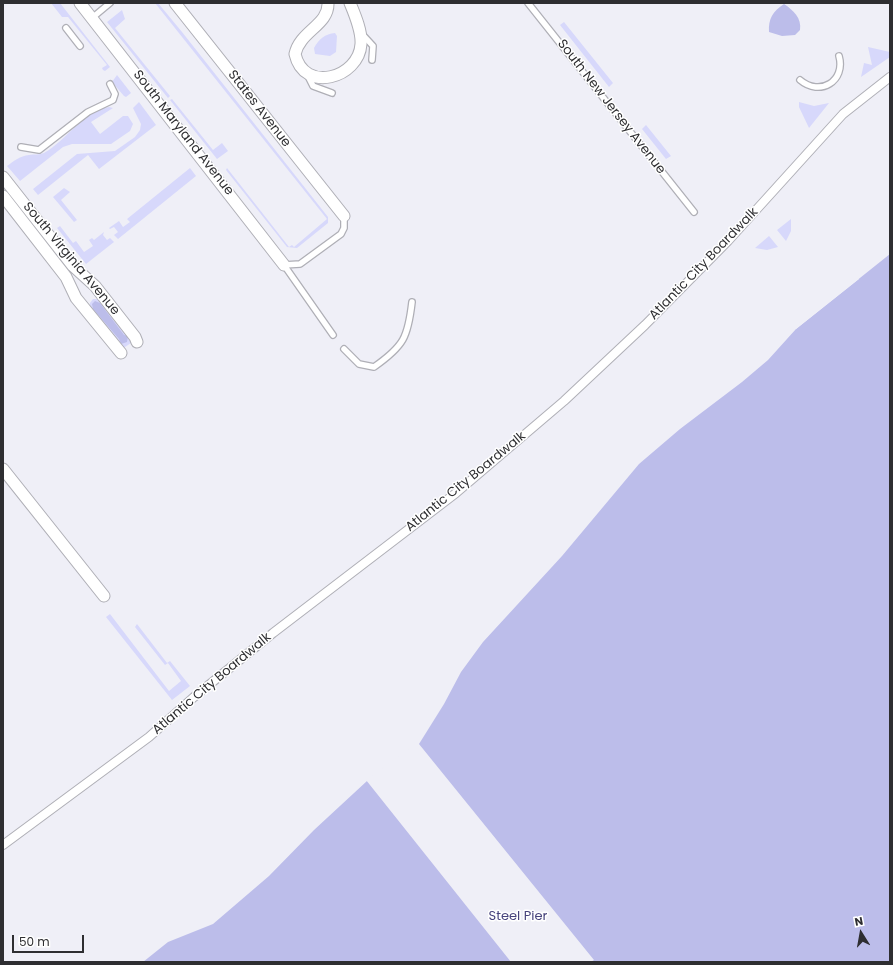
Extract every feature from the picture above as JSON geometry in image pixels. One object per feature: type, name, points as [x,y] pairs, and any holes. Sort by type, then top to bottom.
[{"type":"street","name":"South Maryland Avenue","points":[[80,3],[284,265]]},
{"type":"street","name":"States Avenue","points":[[175,3],[344,216]]},
{"type":"street","points":[[328,3],[326,16],[301,39],[296,47],[296,59],[307,74],[323,78],[332,77],[349,67],[356,60],[359,54],[361,44],[359,30],[350,3]]},
{"type":"street","name":"Atlantic City Boardwalk","points":[[3,845],[149,737],[194,697],[265,640],[456,493],[564,401],[645,326],[728,241],[844,114],[890,77]]},
{"type":"street","name":"South Virginia Avenue","points":[[3,177],[73,266],[86,310],[122,353]]},
{"type":"street","name":"South Virginia Avenue","points":[[3,196],[61,270],[77,281],[95,286],[135,337],[137,342]]},
{"type":"street","points":[[3,469],[104,596]]},
{"type":"lane","points":[[90,15],[110,3]]},
{"type":"lane","name":"South New Jersey Avenue","points":[[528,3],[694,212]]},
{"type":"lane","points":[[66,28],[80,46]]},
{"type":"lane","points":[[359,30],[373,46],[372,60]]},
{"type":"lane","points":[[800,80],[813,88],[820,87],[831,82],[839,74],[841,66],[839,56]]},
{"type":"lane","points":[[307,74],[313,86],[332,93]]},
{"type":"lane","points":[[21,147],[39,150],[88,112],[113,100],[115,94],[110,84]]},
{"type":"lane","points":[[284,265],[300,264],[341,234],[344,228],[344,216]]},
{"type":"lane","points":[[284,265],[333,335]]},
{"type":"lane","points":[[344,349],[359,364],[374,367],[386,359],[403,342],[410,320],[412,302]]},
{"type":"shaded area","points":[[51,3],[60,3],[110,67],[105,71],[103,70],[102,68],[107,65],[68,17],[62,17]]},
{"type":"shaded area","points":[[155,3],[158,3],[182,32],[328,217],[328,223],[297,248],[287,247],[226,170],[227,168],[289,247],[292,245],[294,247],[327,219]]},
{"type":"shaded area","points":[[784,4],[794,12],[800,22],[800,30],[795,35],[782,36],[769,32],[770,19]]},
{"type":"shaded area","points":[[122,10],[125,19],[115,28],[170,96],[168,98],[107,22]]},
{"type":"shaded area","points":[[564,22],[613,83],[609,87],[560,25]]},
{"type":"shaded area","points":[[335,33],[337,36],[336,52],[330,56],[315,54],[314,48],[318,42],[328,34]]},
{"type":"shaded area","points":[[868,47],[890,52],[890,57],[861,77],[864,63],[872,65]]},
{"type":"shaded area","points":[[117,75],[131,93],[126,97],[112,82]]},
{"type":"shaded area","points":[[172,99],[213,150],[222,143],[228,151],[217,159],[170,100]]},
{"type":"shaded area","points":[[139,102],[156,125],[99,169],[88,155],[38,195],[33,189],[77,154],[115,151],[135,137],[140,130],[141,124],[133,108]]},
{"type":"shaded area","points":[[799,102],[814,106],[829,103],[809,128],[799,107]]},
{"type":"shaded area","points":[[109,107],[113,108],[91,122],[100,134],[123,116],[128,116],[133,124],[130,131],[111,144],[72,144],[63,147],[20,181],[7,166],[23,156],[44,153],[91,114]]},
{"type":"shaded area","points":[[646,125],[671,156],[666,159],[642,129]]},
{"type":"shaded area","points":[[190,168],[196,176],[118,239],[114,235],[118,232],[114,227],[109,228],[119,221],[123,227],[130,222],[127,219]]},
{"type":"shaded area","points":[[64,188],[70,192],[61,200],[77,220],[74,222],[53,197]]},
{"type":"shaded area","points":[[791,219],[791,231],[786,241],[777,230]]},
{"type":"shaded area","points":[[60,226],[73,243],[76,241],[84,252],[93,246],[89,240],[92,238],[94,240],[104,232],[103,235],[107,240],[110,238],[114,242],[86,264],[57,228]]},
{"type":"shaded area","points":[[769,236],[778,247],[767,250],[755,248]]},
{"type":"shaded area","points":[[890,254],[890,962],[143,962],[168,942],[213,924],[269,876],[314,830],[367,781],[419,744],[444,704],[461,672],[483,642],[562,556],[639,464],[680,429],[742,382],[768,360],[796,329]]},
{"type":"shaded area","points":[[93,299],[99,299],[134,341],[122,349],[90,308],[90,303]]},
{"type":"shaded area","points":[[95,301],[100,303],[124,335],[128,336],[127,342],[121,344],[119,339],[93,309],[92,304]]},
{"type":"shaded area","points":[[110,614],[169,691],[181,681],[168,663],[165,665],[135,627],[137,624],[167,663],[170,661],[190,686],[172,700],[106,617]]},
{"type":"pier","points":[[858,277],[859,279],[796,329],[794,327]]},
{"type":"pier","name":"Steel Pier","points":[[418,742],[594,960],[591,962],[511,962],[366,780]]}]
